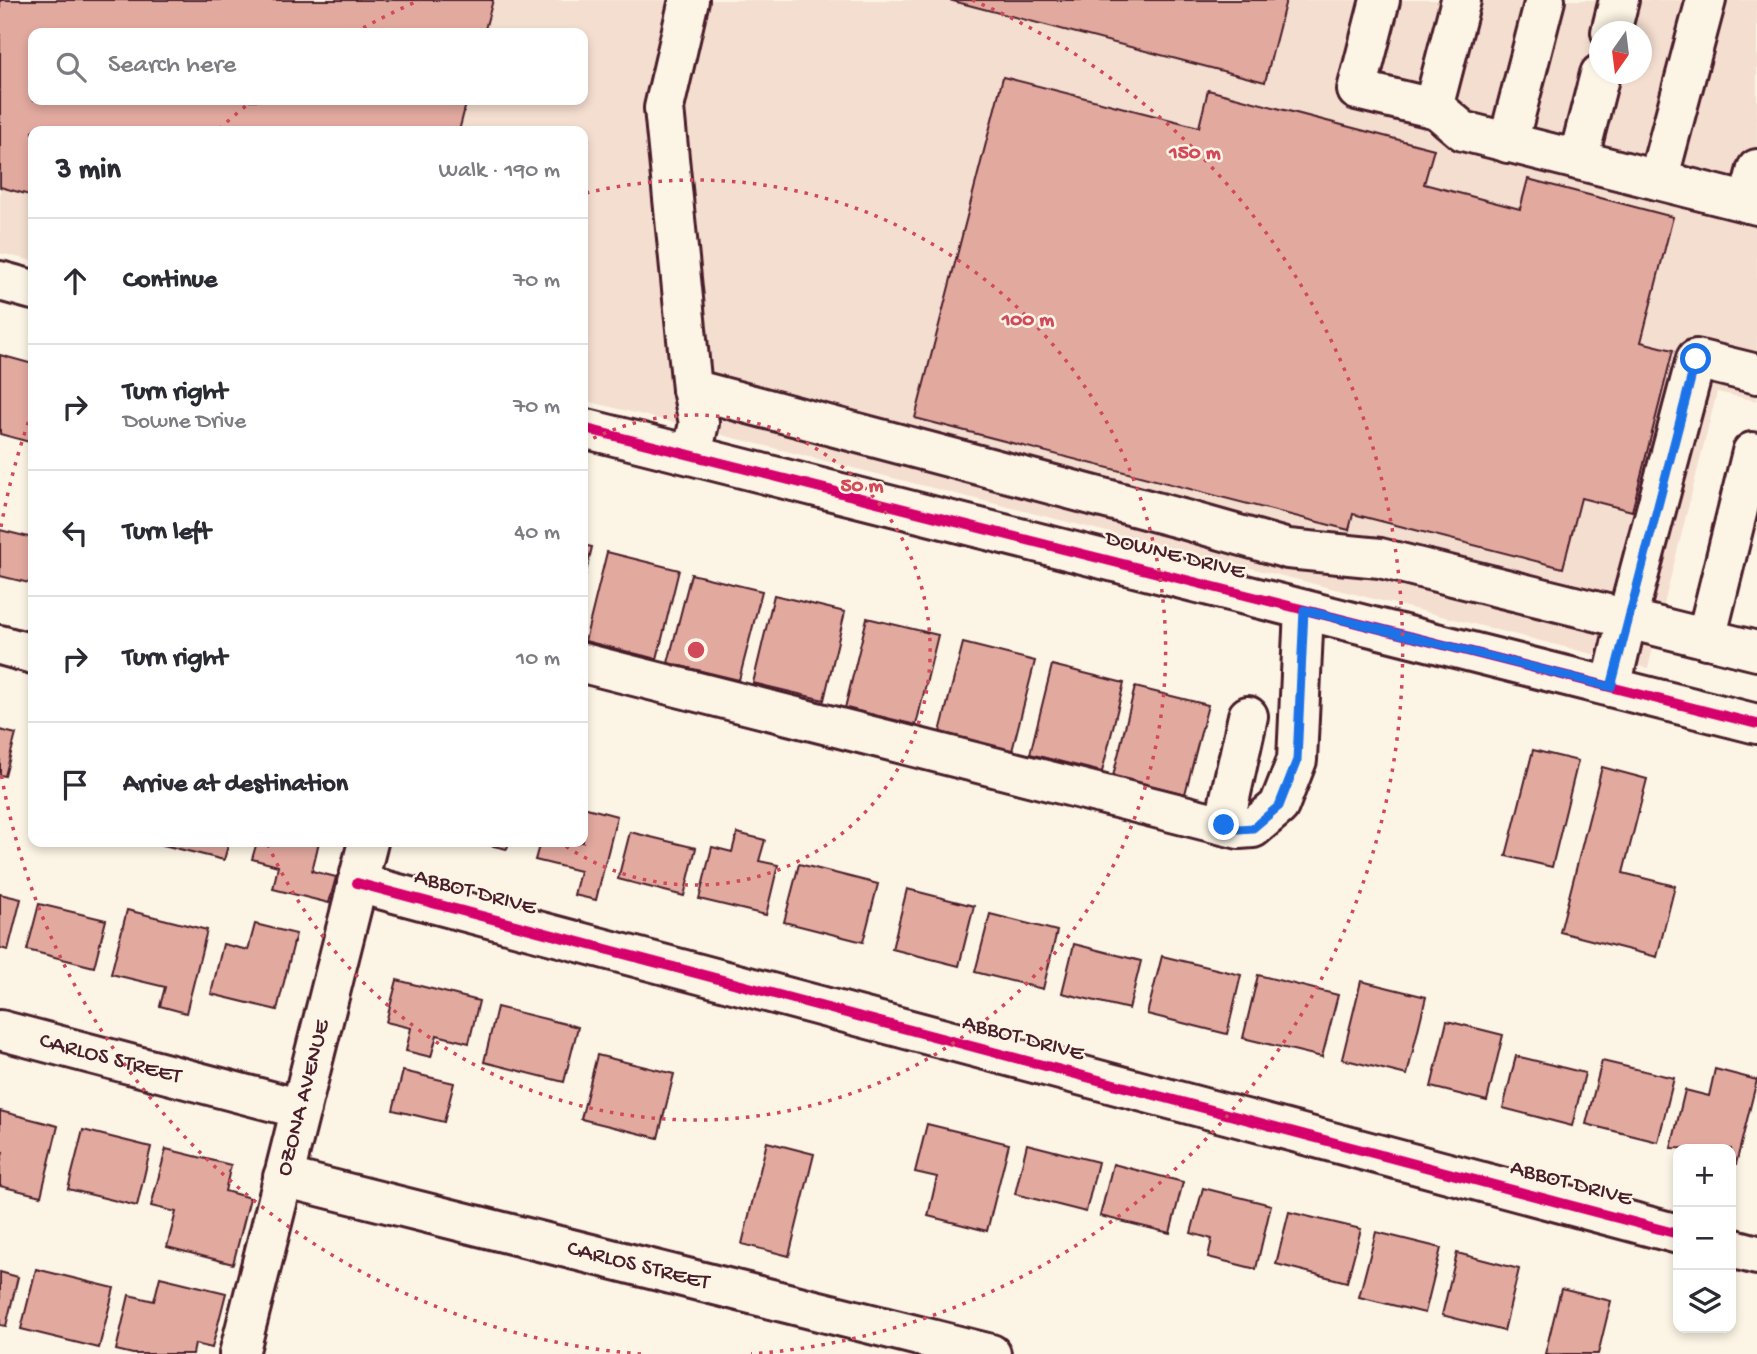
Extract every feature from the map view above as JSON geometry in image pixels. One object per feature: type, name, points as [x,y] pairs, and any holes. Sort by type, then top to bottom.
[{"type":"street","points":[[689,0],[664,108],[692,388],[699,424],[692,455]]},
{"type":"street","points":[[1380,0],[1357,90],[1433,108],[1463,131],[1508,143],[1657,180],[1754,192]]},
{"type":"street","points":[[1433,108],[1461,0]]},
{"type":"street","points":[[1508,143],[1545,0]]},
{"type":"street","points":[[1614,21],[1619,0]]},
{"type":"street","points":[[1657,180],[1706,0]]},
{"type":"street","points":[[1577,160],[1597,84]]},
{"type":"street","points":[[0,281],[28,289]]},
{"type":"street","points":[[1611,687],[1696,359],[1757,373]]},
{"type":"street","points":[[692,388],[1186,520],[1288,550],[1380,558],[1757,651]]},
{"type":"street","name":"DOWNE DRIVE","points":[[588,429],[1757,724]]},
{"type":"street","points":[[1706,639],[1755,446]]},
{"type":"street","points":[[588,664],[1239,829],[1253,828],[1279,806],[1297,760],[1304,610]]},
{"type":"street","points":[[0,645],[28,653]]},
{"type":"street","points":[[1224,825],[1248,716]]},
{"type":"street","name":"OZONA AVENUE","points":[[239,1354],[367,847]]},
{"type":"street","name":"ABBOT DRIVE","points":[[357,884],[1673,1233]]},
{"type":"street","name":"CARLOS STREET","points":[[0,1030],[301,1109]]},
{"type":"street","name":"CARLOS STREET","points":[[283,1177],[946,1349],[991,1354]]},
{"type":"street","points":[[1736,1249],[1757,1255]]},
{"type":"shaded area","points":[[0,0],[1757,0],[1757,401],[1717,392],[1648,668],[588,401],[588,126],[28,126],[28,260],[0,253]]},
{"type":"building","points":[[0,0],[493,0],[485,28],[28,28],[28,105],[466,105],[460,126],[28,126],[28,195],[0,187]]},
{"type":"building","points":[[949,0],[1286,0],[1265,82]]},
{"type":"building","points":[[1003,77],[1199,127],[1208,90],[1434,149],[1424,184],[1520,209],[1528,179],[1673,217],[1641,342],[1673,350],[1632,511],[1581,498],[1563,568],[1353,514],[1349,530],[915,418]]},
{"type":"building","points":[[0,355],[28,363],[28,442],[0,434]]},
{"type":"building","points":[[0,530],[28,537],[28,583],[0,576]]},
{"type":"building","points":[[588,546],[592,547],[588,564]]},
{"type":"building","points":[[607,552],[679,570],[657,659],[588,642],[588,629]]},
{"type":"building","points":[[691,574],[762,591],[739,680],[668,663]]},
{"type":"building","points":[[774,595],[845,612],[824,700],[753,683]]},
{"type":"building","points":[[867,618],[938,635],[916,725],[845,708]]},
{"type":"building","points":[[963,643],[1035,661],[1012,751],[940,732]]},
{"type":"building","points":[[1052,665],[1124,683],[1102,772],[1030,754]]},
{"type":"building","points":[[1135,687],[1208,705],[1185,794],[1113,776]]},
{"type":"building","points":[[0,730],[16,734],[5,776],[0,775]]},
{"type":"building","points":[[1533,750],[1578,761],[1552,867],[1506,856]]},
{"type":"building","points":[[1602,767],[1647,779],[1623,873],[1675,886],[1657,957],[1560,932]]},
{"type":"building","points":[[588,808],[617,816],[596,900],[574,895],[580,871],[535,860],[539,847],[588,847]]},
{"type":"building","points":[[630,832],[696,848],[684,896],[618,879]]},
{"type":"building","points":[[737,833],[765,840],[759,861],[778,865],[766,915],[699,899],[712,847],[732,852]]},
{"type":"building","points":[[171,847],[228,847],[224,860]]},
{"type":"building","points":[[256,847],[318,847],[312,871],[336,877],[329,903],[273,889],[278,866],[252,859]]},
{"type":"building","points":[[799,864],[878,884],[863,942],[784,922]]},
{"type":"building","points":[[907,889],[974,906],[959,966],[892,949]]},
{"type":"building","points":[[0,894],[21,899],[8,950],[0,948]]},
{"type":"building","points":[[39,904],[106,920],[94,967],[27,950]]},
{"type":"building","points":[[127,910],[207,930],[186,1013],[160,1006],[165,987],[111,974]]},
{"type":"building","points":[[990,914],[1057,931],[1043,989],[975,972]]},
{"type":"building","points":[[255,924],[296,934],[277,1010],[211,994],[223,944],[248,950]]},
{"type":"building","points":[[1074,944],[1141,961],[1129,1009],[1062,993]]},
{"type":"building","points":[[1162,956],[1241,975],[1227,1034],[1147,1014]]},
{"type":"building","points":[[1258,975],[1338,995],[1322,1057],[1243,1038]]},
{"type":"building","points":[[397,980],[479,1001],[469,1043],[437,1035],[431,1057],[406,1051],[411,1028],[386,1022]]},
{"type":"building","points":[[1361,981],[1426,997],[1407,1075],[1342,1059]]},
{"type":"building","points":[[497,1007],[578,1027],[564,1082],[484,1062]]},
{"type":"building","points":[[1447,1021],[1503,1035],[1487,1101],[1431,1087]]},
{"type":"building","points":[[597,1055],[674,1074],[658,1138],[581,1119]]},
{"type":"building","points":[[1516,1056],[1585,1073],[1572,1126],[1503,1108]]},
{"type":"building","points":[[1602,1061],[1674,1078],[1658,1142],[1586,1124]]},
{"type":"building","points":[[1715,1069],[1757,1080],[1736,1164],[1736,1144],[1673,1144],[1671,1148],[1685,1090],[1709,1096]]},
{"type":"building","points":[[403,1071],[454,1083],[444,1122],[393,1110]]},
{"type":"building","points":[[0,1111],[58,1126],[41,1196],[0,1186],[3,1152],[0,1151]]},
{"type":"building","points":[[927,1124],[1009,1144],[987,1231],[928,1216],[937,1177],[915,1172]]},
{"type":"building","points":[[83,1130],[151,1147],[137,1206],[68,1189]]},
{"type":"building","points":[[767,1142],[814,1154],[789,1256],[742,1244]]},
{"type":"building","points":[[1027,1144],[1098,1162],[1086,1212],[1015,1194]]},
{"type":"building","points":[[166,1149],[231,1165],[225,1191],[250,1198],[233,1264],[167,1247],[176,1212],[151,1206]]},
{"type":"building","points":[[1113,1164],[1183,1182],[1170,1233],[1100,1216]]},
{"type":"building","points":[[1203,1188],[1271,1205],[1256,1269],[1208,1257],[1212,1239],[1191,1233]]},
{"type":"building","points":[[1289,1212],[1361,1229],[1347,1282],[1276,1264]]},
{"type":"building","points":[[1376,1232],[1441,1248],[1425,1313],[1359,1297]]},
{"type":"building","points":[[1457,1253],[1519,1269],[1504,1331],[1442,1315]]},
{"type":"building","points":[[36,1269],[114,1288],[99,1348],[21,1329]]},
{"type":"building","points":[[0,1272],[18,1277],[6,1326],[0,1325]]},
{"type":"building","points":[[160,1277],[226,1293],[212,1348],[195,1344],[193,1354],[133,1354],[116,1350],[129,1295],[154,1301]]},
{"type":"building","points":[[1561,1289],[1611,1301],[1598,1354],[1545,1354]]},
{"type":"cycle path","points":[[588,429],[1757,724]]},
{"type":"cycle path","points":[[357,883],[1673,1233]]},
{"type":"route","points":[[1224,825],[1239,829],[1253,828],[1279,806],[1297,760],[1304,610],[1611,687],[1696,359]]}]
